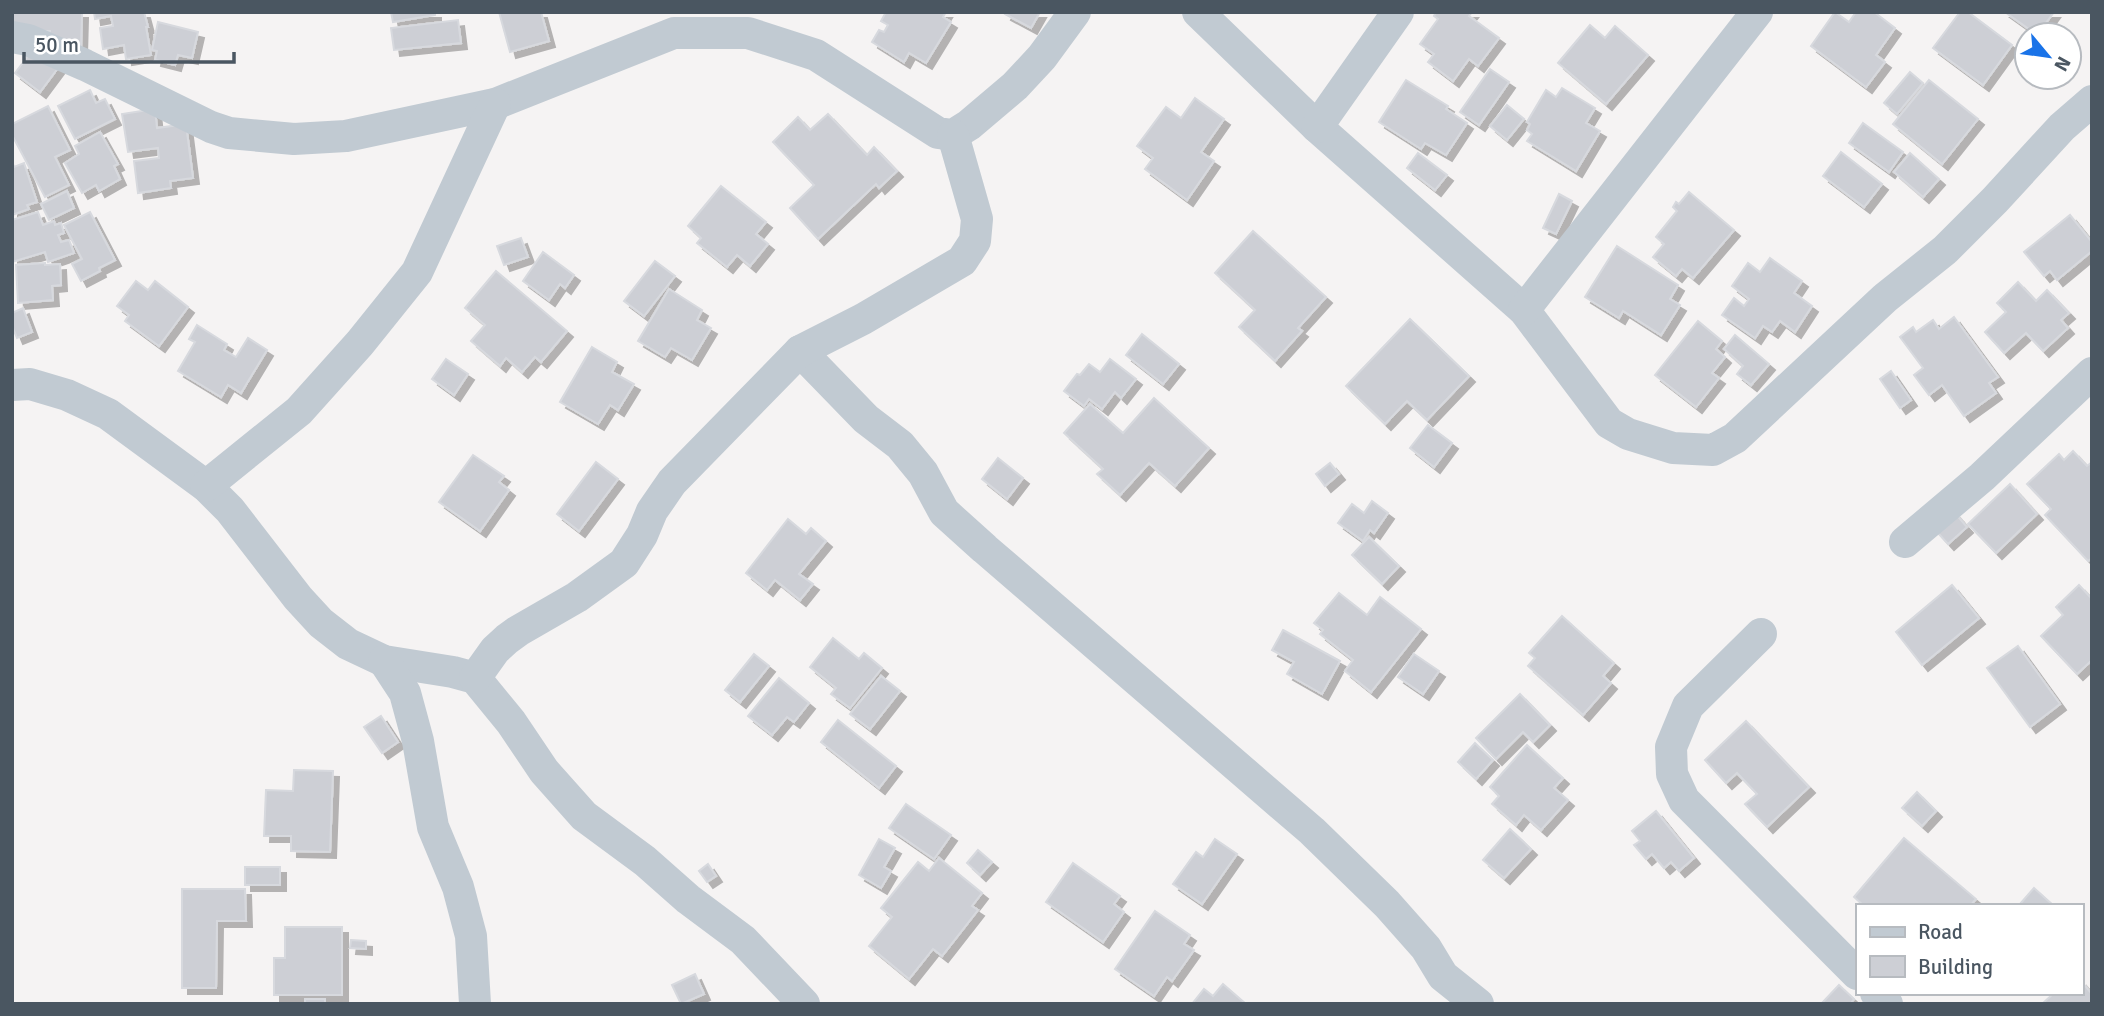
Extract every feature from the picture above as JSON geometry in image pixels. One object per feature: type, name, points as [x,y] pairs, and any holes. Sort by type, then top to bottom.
[{"type":"street","points":[[12,37],[28,40],[85,65],[211,127],[229,133],[295,139],[346,136],[495,103],[681,23],[748,33],[816,55],[938,133],[953,135],[1015,86],[1042,57],[1074,12]]},
{"type":"street","points":[[1198,12],[1317,127],[1524,310],[1609,423],[1628,434],[1674,448],[1713,450],[1735,438],[1885,298],[1945,250],[2062,127],[2092,101]]},
{"type":"street","points":[[1317,127],[1398,12]]},
{"type":"street","points":[[1524,310],[1757,12]]},
{"type":"street","points":[[206,486],[299,411],[360,343],[409,282],[430,245],[495,103]]},
{"type":"street","points":[[475,678],[495,650],[507,639],[578,597],[624,563],[642,535],[652,511],[672,482],[800,351],[863,319],[962,261],[975,241],[976,219],[953,135]]},
{"type":"street","points":[[800,351],[866,419],[900,445],[923,473],[944,512],[1312,831],[1387,904],[1426,948],[1443,976],[1479,1004]]},
{"type":"street","points":[[1905,541],[1982,477],[2092,373]]},
{"type":"street","points":[[12,385],[30,384],[68,395],[108,414],[206,486],[230,510],[298,598],[321,623],[348,643],[384,661],[475,678],[511,722],[544,771],[584,816],[743,940],[804,1004]]},
{"type":"street","points":[[1761,634],[1688,706],[1671,747],[1672,774],[1685,800],[1856,973]]},
{"type":"street","points":[[384,661],[405,694],[418,741],[433,827],[458,887],[471,936],[475,1004]]},
{"type":"building","points":[[12,12],[82,12],[81,49],[50,49],[50,31],[12,31]]},
{"type":"building","points":[[94,12],[144,12],[151,55],[126,59],[124,45],[103,49],[100,28],[113,26],[111,16],[95,19]]},
{"type":"building","points":[[391,12],[435,12],[435,15],[393,22]]},
{"type":"building","points":[[499,12],[541,12],[549,41],[510,52]]},
{"type":"building","points":[[886,12],[946,12],[943,17],[951,22],[926,63],[909,53],[904,62],[872,42],[879,30],[884,32],[888,25],[881,21]]},
{"type":"building","points":[[1040,12],[1031,28],[1005,14]]},
{"type":"building","points":[[1436,12],[1472,12],[1469,16],[1499,38],[1478,66],[1469,59],[1453,81],[1428,62],[1434,54],[1420,44],[1438,19],[1434,16]]},
{"type":"building","points":[[1835,12],[1849,22],[1856,12],[1874,12],[1895,28],[1876,55],[1885,62],[1866,87],[1811,46]]},
{"type":"building","points":[[1960,12],[1968,12],[2012,45],[1983,85],[1933,48]]},
{"type":"building","points":[[2005,12],[2054,12],[2047,21],[2018,21]]},
{"type":"building","points":[[458,20],[461,43],[394,50],[391,28]]},
{"type":"building","points":[[158,22],[198,32],[192,58],[178,55],[175,65],[155,60],[157,51],[152,50]]},
{"type":"building","points":[[1590,25],[1605,38],[1615,26],[1648,55],[1606,104],[1558,63]]},
{"type":"building","points":[[32,51],[61,64],[40,92],[15,73]]},
{"type":"building","points":[[1490,69],[1509,82],[1479,125],[1460,112]]},
{"type":"building","points":[[1910,72],[1923,83],[1897,114],[1884,103]]},
{"type":"building","points":[[1406,80],[1448,106],[1446,109],[1467,123],[1446,155],[1425,143],[1421,149],[1379,122]]},
{"type":"building","points":[[1929,80],[1978,119],[1942,164],[1893,124]]},
{"type":"building","points":[[1562,88],[1595,108],[1586,123],[1600,131],[1576,171],[1527,141],[1532,134],[1527,130],[1530,124],[1527,122],[1546,90],[1556,97]]},
{"type":"building","points":[[90,90],[96,103],[105,99],[115,119],[75,139],[58,106]]},
{"type":"building","points":[[1195,98],[1224,119],[1201,152],[1214,161],[1187,200],[1145,169],[1153,158],[1137,146],[1166,107],[1181,118]]},
{"type":"building","points":[[1507,105],[1524,119],[1507,140],[1490,126]]},
{"type":"building","points":[[48,106],[70,150],[55,157],[69,185],[45,197],[12,135],[12,124]]},
{"type":"building","points":[[155,109],[157,128],[186,124],[193,178],[170,181],[171,188],[138,193],[134,161],[159,158],[158,148],[128,152],[122,114]]},
{"type":"building","points":[[828,114],[867,155],[874,147],[897,171],[879,188],[876,184],[818,239],[790,208],[814,185],[773,142],[798,117],[810,130]]},
{"type":"building","points":[[1863,123],[1903,152],[1889,172],[1849,143]]},
{"type":"building","points":[[100,132],[118,164],[114,166],[120,179],[99,191],[96,185],[82,193],[65,163],[79,154],[75,146]]},
{"type":"building","points":[[1841,152],[1882,184],[1864,207],[1823,176]]},
{"type":"building","points":[[1418,153],[1447,175],[1435,190],[1407,168]]},
{"type":"building","points":[[1910,153],[1939,179],[1923,197],[1894,172]]},
{"type":"building","points":[[12,161],[14,167],[24,163],[37,202],[27,205],[29,209],[12,215]]},
{"type":"building","points":[[721,186],[766,222],[756,234],[768,244],[750,266],[737,255],[727,267],[697,243],[701,238],[688,226]]},
{"type":"building","points":[[67,191],[74,208],[49,220],[41,204]]},
{"type":"building","points":[[1689,192],[1734,230],[1693,278],[1682,269],[1676,276],[1653,257],[1664,244],[1656,237],[1677,211],[1673,207],[1676,202],[1679,204]]},
{"type":"building","points":[[1559,194],[1572,201],[1556,234],[1543,228]]},
{"type":"building","points":[[38,212],[43,225],[54,221],[55,225],[61,223],[64,233],[58,235],[61,242],[69,240],[74,253],[48,262],[45,252],[12,262],[12,220]]},
{"type":"building","points":[[90,212],[115,260],[81,281],[72,264],[82,259],[64,225]]},
{"type":"building","points":[[2070,215],[2092,242],[2092,251],[2057,280],[2050,271],[2044,276],[2024,252]]},
{"type":"building","points":[[1253,231],[1326,297],[1298,328],[1302,331],[1275,361],[1239,327],[1255,310],[1215,273]]},
{"type":"building","points":[[521,238],[528,257],[504,265],[497,246]]},
{"type":"building","points":[[1617,246],[1678,285],[1670,299],[1680,305],[1661,335],[1623,311],[1619,318],[1585,297]]},
{"type":"building","points":[[543,252],[574,275],[565,288],[560,284],[549,300],[523,281]]},
{"type":"building","points":[[1770,258],[1802,281],[1794,293],[1812,306],[1795,332],[1780,321],[1772,332],[1763,326],[1755,338],[1722,315],[1734,298],[1744,306],[1749,299],[1732,286],[1748,263],[1760,272]]},
{"type":"building","points":[[655,261],[675,276],[644,316],[624,301]]},
{"type":"building","points":[[60,264],[61,285],[52,286],[53,300],[18,303],[16,265]]},
{"type":"building","points":[[496,271],[567,331],[541,362],[535,357],[522,372],[506,358],[500,366],[471,341],[485,325],[465,308]]},
{"type":"building","points":[[136,281],[148,290],[155,281],[188,307],[159,346],[125,321],[129,315],[117,306]]},
{"type":"building","points":[[2018,282],[2036,301],[2047,290],[2069,313],[2061,320],[2068,328],[2043,351],[2026,333],[2004,353],[1985,332],[2006,312],[1997,303]]},
{"type":"building","points":[[669,289],[702,310],[697,320],[711,328],[692,360],[671,348],[665,357],[638,341]]},
{"type":"building","points":[[23,308],[32,332],[17,338],[12,326],[12,313]]},
{"type":"building","points":[[1954,317],[1998,377],[1989,383],[1996,393],[1964,416],[1942,385],[1929,395],[1914,375],[1923,368],[1900,337],[1913,327],[1916,332],[1933,320],[1939,329]]},
{"type":"building","points":[[1410,319],[1469,376],[1427,420],[1407,401],[1385,424],[1346,386]]},
{"type":"building","points":[[1698,321],[1722,341],[1716,349],[1725,357],[1712,373],[1719,378],[1696,407],[1655,375]]},
{"type":"building","points":[[197,325],[227,344],[224,350],[236,357],[248,338],[267,350],[241,393],[228,385],[221,397],[178,371],[195,342],[189,339]]},
{"type":"building","points":[[1142,334],[1179,364],[1163,384],[1126,355]]},
{"type":"building","points":[[1735,335],[1769,364],[1751,385],[1737,374],[1743,366],[1724,349]]},
{"type":"building","points":[[592,347],[617,362],[612,372],[634,384],[618,410],[610,405],[598,424],[560,402]]},
{"type":"building","points":[[446,359],[468,374],[454,395],[432,379]]},
{"type":"building","points":[[1110,359],[1136,379],[1121,398],[1115,392],[1102,409],[1089,399],[1084,406],[1064,391],[1089,364],[1100,372]]},
{"type":"building","points":[[1891,371],[1911,400],[1900,408],[1880,379]]},
{"type":"building","points":[[1154,398],[1209,448],[1175,486],[1149,463],[1120,495],[1097,474],[1103,469],[1064,433],[1090,404],[1123,433]]},
{"type":"building","points":[[1428,425],[1452,443],[1434,467],[1410,448]]},
{"type":"building","points":[[2073,451],[2087,466],[2092,462],[2092,558],[2088,561],[2045,515],[2051,509],[2027,484],[2059,454],[2064,460]]},
{"type":"building","points":[[473,455],[504,476],[499,482],[509,490],[480,531],[439,502]]},
{"type":"building","points":[[998,458],[1023,478],[1007,499],[982,479]]},
{"type":"building","points":[[596,462],[618,479],[579,531],[557,514]]},
{"type":"building","points":[[1330,463],[1339,474],[1325,486],[1316,474]]},
{"type":"building","points":[[2010,484],[2037,514],[1996,553],[1968,524]]},
{"type":"building","points":[[1372,501],[1388,513],[1374,533],[1370,530],[1363,541],[1338,523],[1352,504],[1364,513]]},
{"type":"building","points":[[1954,512],[1967,527],[1948,544],[1937,532]]},
{"type":"building","points":[[788,519],[806,534],[811,528],[826,541],[799,574],[813,584],[800,600],[775,580],[767,590],[746,573]]},
{"type":"building","points":[[1369,537],[1399,566],[1382,584],[1352,555]]},
{"type":"building","points":[[1952,585],[1979,618],[1922,665],[1896,632]]},
{"type":"building","points":[[2079,585],[2092,599],[2092,660],[2077,674],[2041,636],[2063,615],[2056,607]]},
{"type":"building","points":[[1339,593],[1367,615],[1380,597],[1421,629],[1371,692],[1345,671],[1353,660],[1320,634],[1323,630],[1314,623]]},
{"type":"building","points":[[1562,616],[1614,663],[1603,676],[1611,683],[1583,715],[1528,666],[1535,658],[1529,653]]},
{"type":"building","points":[[1283,630],[1340,661],[1322,694],[1287,674],[1294,662],[1272,650]]},
{"type":"building","points":[[833,638],[859,659],[864,653],[882,668],[850,708],[831,694],[836,688],[810,667]]},
{"type":"building","points":[[2018,646],[2060,704],[2030,727],[1987,668]]},
{"type":"building","points":[[754,654],[769,666],[740,702],[725,690]]},
{"type":"building","points":[[1414,654],[1439,671],[1423,694],[1398,677]]},
{"type":"building","points":[[881,676],[900,691],[870,729],[850,714]]},
{"type":"building","points":[[779,678],[809,703],[794,722],[787,717],[772,735],[748,716]]},
{"type":"building","points":[[1520,694],[1550,725],[1533,742],[1523,732],[1496,759],[1476,738]]},
{"type":"building","points":[[381,716],[398,742],[382,753],[364,727]]},
{"type":"building","points":[[838,720],[896,766],[879,788],[821,742]]},
{"type":"building","points":[[1746,721],[1809,787],[1767,827],[1745,804],[1757,794],[1737,773],[1726,783],[1705,760]]},
{"type":"building","points":[[1475,743],[1493,760],[1476,779],[1458,762]]},
{"type":"building","points":[[1527,745],[1563,778],[1554,788],[1568,800],[1541,830],[1524,815],[1516,825],[1492,804],[1499,796],[1490,787]]},
{"type":"building","points":[[294,770],[333,771],[330,852],[291,851],[291,836],[264,836],[266,790],[293,791]]},
{"type":"building","points":[[1917,792],[1936,811],[1922,826],[1902,808]]},
{"type":"building","points":[[906,804],[951,835],[934,859],[889,828]]},
{"type":"building","points":[[1656,811],[1694,858],[1679,871],[1671,862],[1664,868],[1652,854],[1646,859],[1634,845],[1640,841],[1632,831]]},
{"type":"building","points":[[1510,829],[1531,849],[1504,878],[1483,860]]},
{"type":"building","points":[[1904,838],[1976,899],[1972,904],[1862,904],[1854,897]]},
{"type":"building","points":[[879,839],[895,848],[884,867],[891,871],[881,888],[859,875]]},
{"type":"building","points":[[1215,839],[1237,854],[1202,904],[1173,884],[1196,852],[1203,857]]},
{"type":"building","points":[[978,850],[992,862],[980,875],[967,863]]},
{"type":"building","points":[[939,858],[982,893],[972,906],[978,910],[942,956],[933,949],[909,979],[869,946],[892,917],[881,908],[918,862],[929,871]]},
{"type":"building","points":[[1073,863],[1120,896],[1114,904],[1124,912],[1103,942],[1046,902]]},
{"type":"building","points":[[708,864],[716,876],[707,882],[699,871]]},
{"type":"building","points":[[245,867],[280,867],[280,885],[245,885]]},
{"type":"building","points":[[2034,888],[2052,904],[2020,904]]},
{"type":"building","points":[[182,889],[245,889],[246,921],[217,921],[216,988],[182,988]]},
{"type":"building","points":[[1155,911],[1190,935],[1184,944],[1194,950],[1172,981],[1167,977],[1154,996],[1115,969]]},
{"type":"building","points":[[285,927],[342,927],[342,995],[274,995],[274,958],[285,958]]},
{"type":"building","points":[[351,940],[366,941],[366,949],[350,948]]},
{"type":"building","points":[[695,974],[704,994],[681,1004],[672,985]]},
{"type":"building","points":[[2083,983],[2092,994],[2092,1004],[2042,1004],[2052,995],[2083,995]]},
{"type":"building","points":[[1223,984],[1246,1004],[1192,1004],[1204,989],[1213,996]]},
{"type":"building","points":[[1839,985],[1854,999],[1850,1004],[1821,1004]]},
{"type":"building","points":[[305,999],[325,999],[325,1004],[305,1004]]}]
